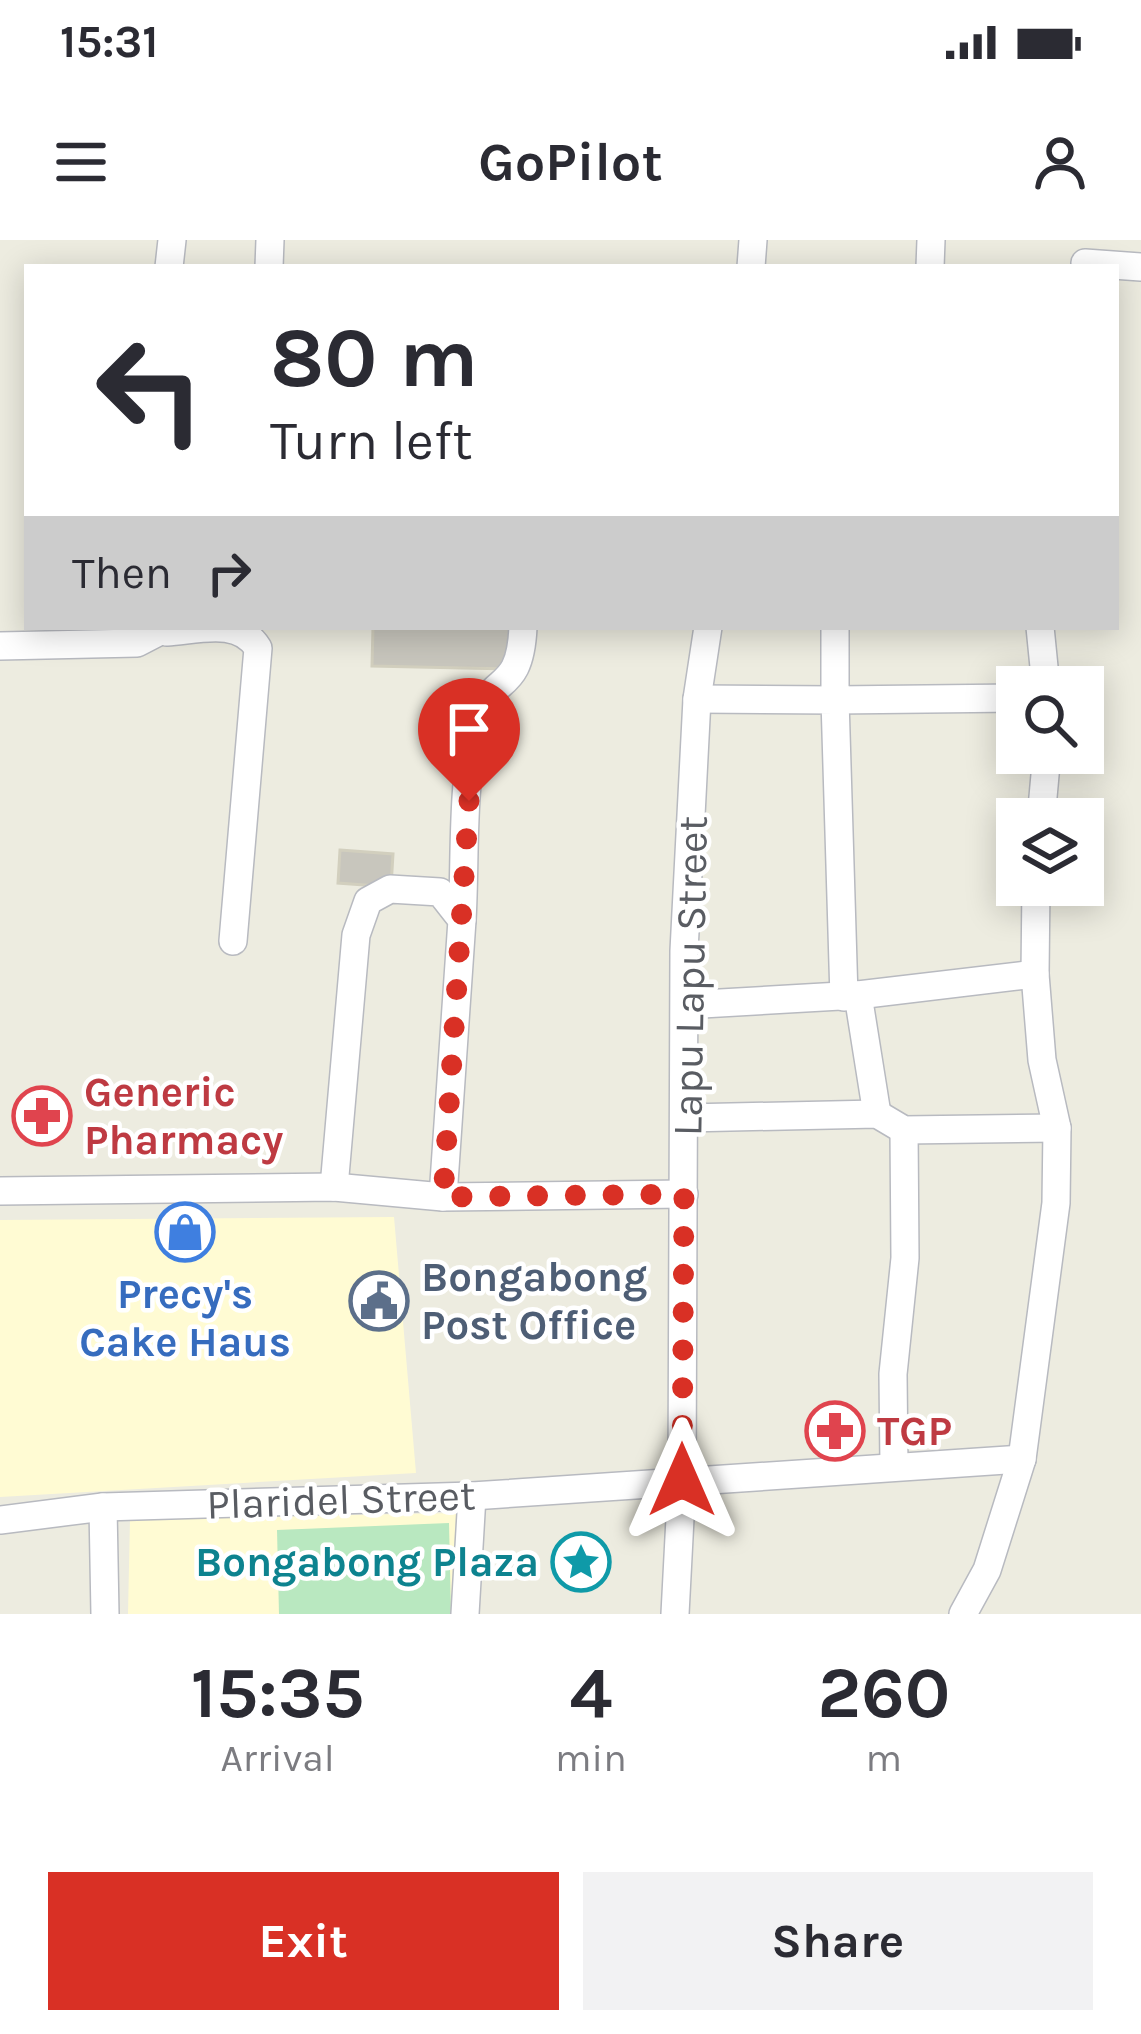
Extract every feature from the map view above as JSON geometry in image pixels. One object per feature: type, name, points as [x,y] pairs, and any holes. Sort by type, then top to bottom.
[{"type":"street","points":[[1085,257],[1141,267]]},
{"type":"street","points":[[0,646],[136,643],[165,630]]},
{"type":"street","points":[[443,1197],[471,762],[480,710],[518,670],[523,630]]},
{"type":"street","name":"Lapu Lapu Street","points":[[675,1614],[682,1480],[686,1005],[697,698],[708,630]]},
{"type":"street","points":[[836,630],[835,700],[851,996],[877,1114]]},
{"type":"street","points":[[1040,630],[1044,666]]},
{"type":"street","points":[[233,941],[258,647],[250,631]]},
{"type":"street","points":[[697,698],[996,698]]},
{"type":"street","points":[[334,1186],[356,935],[368,901],[390,889],[440,892],[462,920]]},
{"type":"street","points":[[963,1614],[987,1570],[1022,1459],[1056,1203],[1057,1128],[1042,1060],[1036,906]]},
{"type":"street","points":[[686,1005],[851,996],[1035,974]]},
{"type":"street","points":[[686,1118],[877,1114],[904,1130],[1057,1128]]},
{"type":"street","points":[[894,1466],[894,1355],[905,1258],[904,1130]]},
{"type":"street","points":[[0,1191],[334,1186],[443,1197],[684,1194]]},
{"type":"street","name":"Plaridel Street","points":[[0,1520],[104,1507],[472,1496],[1022,1459]]},
{"type":"street","points":[[465,1614],[472,1496]]},
{"type":"street","points":[[104,1507],[105,1614]]},
{"type":"shaded area","points":[[394,1217],[416,1473],[0,1497],[0,1220]]},
{"type":"shaded area","points":[[457,1513],[453,1614],[128,1614],[130,1519]]},
{"type":"green space","points":[[449,1523],[451,1614],[279,1614],[277,1530]]},
{"type":"building","points":[[373,630],[510,630],[509,669],[372,666]]},
{"type":"building","points":[[340,850],[393,854],[391,887],[338,883]]},
{"type":"place","name":"Generic Pharmacy","points":[[42,1116]]},
{"type":"place","name":"Precy's Cake Haus","points":[[185,1232]]},
{"type":"place","name":"Bongabong Post Office","points":[[379,1301]]},
{"type":"place","name":"TGP","points":[[835,1431]]},
{"type":"place","name":"Bongabong Plaza","points":[[581,1562]]},
{"type":"route","points":[[469,801],[443,1197],[684,1194],[682,1480]]}]
